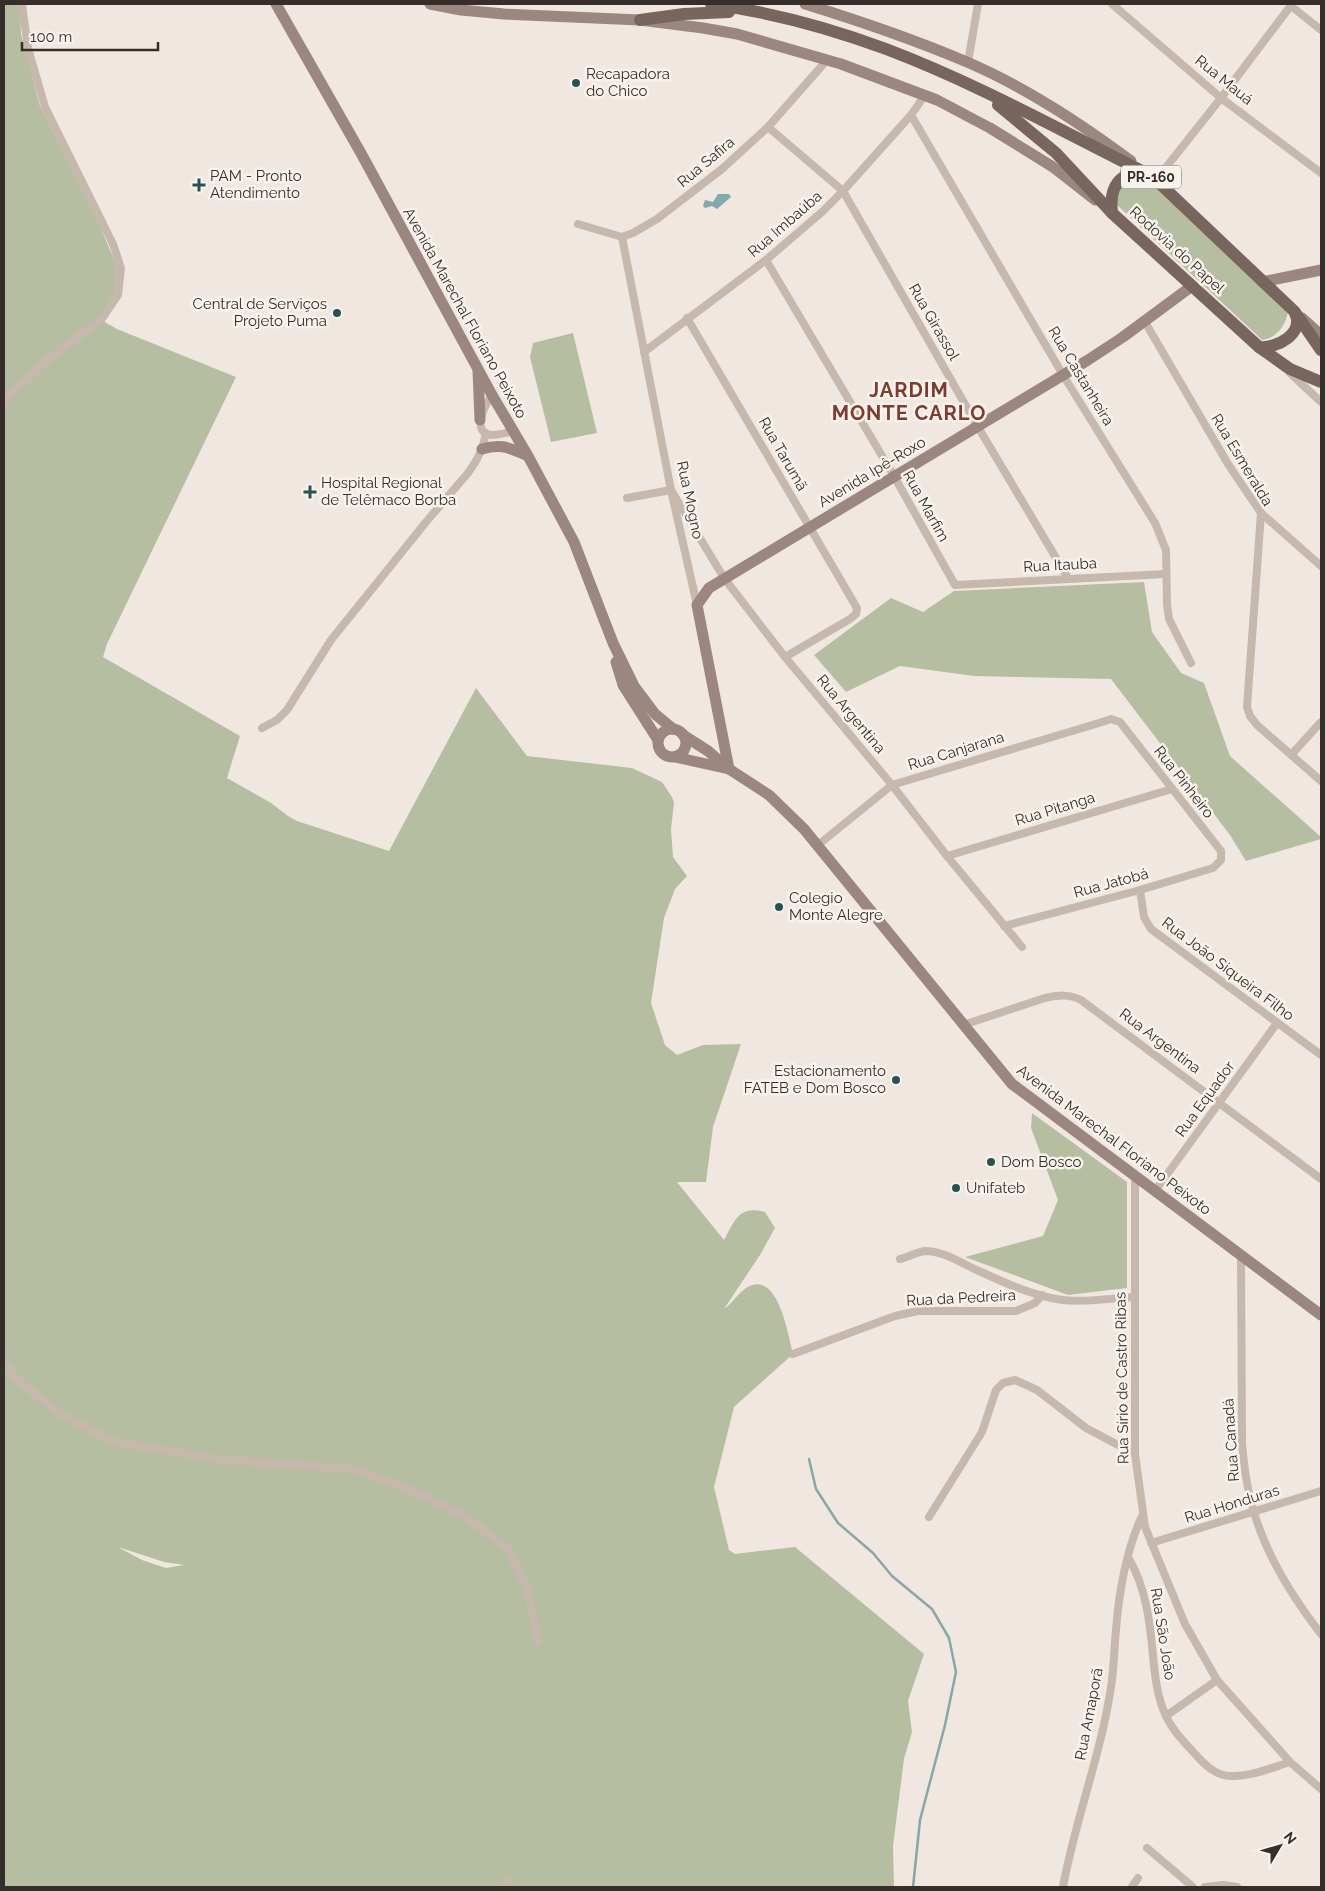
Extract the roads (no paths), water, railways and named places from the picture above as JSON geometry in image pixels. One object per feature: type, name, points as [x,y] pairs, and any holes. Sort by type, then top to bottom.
[{"type":"main road","name":"Avenida Marechal Floriano Peixoto","points":[[276,4],[362,155],[512,432],[528,456],[574,542],[612,643],[639,694],[655,714],[708,751],[729,769],[769,795],[791,815],[818,845],[1012,1084],[1321,1314]]},
{"type":"main road","points":[[430,4],[461,10],[538,17],[640,20],[737,34],[827,60],[924,95],[990,128],[1046,163],[1112,213]]},
{"type":"main road","name":"Rodovia do Papel","points":[[711,4],[752,11],[831,31],[885,49],[976,88],[1151,176],[1294,312],[1321,350]]},
{"type":"main road","points":[[805,4],[850,18],[968,62],[1016,86],[1094,133],[1151,176]]},
{"type":"main road","points":[[640,20],[684,14],[752,11]]},
{"type":"main road","name":"Rodovia do Papel","points":[[976,88],[1056,152],[1112,213],[1259,347],[1290,369],[1321,382]]},
{"type":"main road","points":[[1112,213],[1112,194],[1121,179],[1133,172],[1151,176]]},
{"type":"main road","points":[[1262,282],[1321,270]]},
{"type":"main road","name":"Avenida Ipê-Roxo","points":[[697,604],[709,588],[724,578],[1088,360],[1145,322],[1192,286]]},
{"type":"main road","points":[[1294,312],[1321,335]]},
{"type":"main road","points":[[1259,347],[1265,348],[1280,344],[1292,334],[1297,325],[1297,317],[1294,312]]},
{"type":"main road","points":[[478,367],[480,420]]},
{"type":"main road","points":[[482,449],[498,445],[505,446],[528,456]]},
{"type":"main road","name":"Rua Mogno","points":[[697,604],[729,769]]},
{"type":"main road","name":"Avenida Marechal Floriano Peixoto","points":[[612,643],[623,685],[658,740]]},
{"type":"main road","points":[[662,733],[682,734],[686,742],[684,750],[675,757],[667,756],[661,751],[658,740],[662,733]]},
{"type":"main road","points":[[682,734],[697,763]]},
{"type":"main road","name":"Avenida Marechal Floriano Peixoto","points":[[675,757],[729,769]]},
{"type":"street","points":[[4,404],[7,397],[52,356],[101,320],[118,295],[121,268],[113,244],[44,107],[28,48],[22,4]]},
{"type":"street","points":[[968,62],[978,4]]},
{"type":"street","name":"Rua Mauá","points":[[1112,4],[1221,98],[1321,173]]},
{"type":"street","points":[[1151,176],[1221,98],[1292,5],[1321,30]]},
{"type":"street","name":"Rua Safira","points":[[622,237],[646,227],[722,169],[768,127],[827,60]]},
{"type":"street","name":"Rua Imbaúba","points":[[644,352],[766,260],[822,212],[912,114],[924,95]]},
{"type":"street","name":"Rua Castanheira","points":[[912,114],[1063,375],[1155,523],[1166,550],[1169,619],[1190,662]]},
{"type":"street","name":"Rua Girassol","points":[[768,127],[843,191],[1068,578]]},
{"type":"street","points":[[578,224],[622,237]]},
{"type":"street","name":"Rua Mogno","points":[[622,237],[671,490],[697,604]]},
{"type":"street","name":"Rua Marfim","points":[[766,260],[894,476],[954,585]]},
{"type":"street","name":"Rua Tarumã","points":[[687,318],[855,604],[856,614],[850,619],[785,657]]},
{"type":"street","name":"Rua Esmeralda","points":[[1145,322],[1228,464],[1262,513],[1247,707],[1250,716],[1257,725],[1291,755]]},
{"type":"street","points":[[1259,347],[1321,402]]},
{"type":"street","points":[[492,395],[485,405],[480,420],[482,427],[486,433],[491,435],[512,432]]},
{"type":"street","points":[[262,728],[277,720],[287,710],[331,640],[468,473],[482,449],[486,433]]},
{"type":"street","points":[[627,498],[671,490]]},
{"type":"street","name":"Rua Argentina","points":[[671,490],[724,578],[785,657],[892,785],[947,856],[1022,947]]},
{"type":"street","points":[[1262,513],[1321,566]]},
{"type":"street","name":"Rua Itauba","points":[[954,585],[1166,574]]},
{"type":"street","name":"Rua Canjarana","points":[[818,845],[892,785],[1099,722],[1111,719],[1120,722]]},
{"type":"street","name":"Rua Pinheiro","points":[[1120,722],[1222,850],[1221,860]]},
{"type":"street","points":[[1321,722],[1291,755],[1321,781]]},
{"type":"street","name":"Rua Pitanga","points":[[947,856],[1172,789]]},
{"type":"street","name":"Rua Jatobá","points":[[1004,926],[1140,890],[1213,868],[1221,860]]},
{"type":"street","name":"Rua João Siqueira Filho","points":[[1140,890],[1144,917],[1150,929],[1277,1023],[1321,1053]]},
{"type":"street","name":"Rua Argentina","points":[[963,1025],[1045,998],[1059,995],[1072,996],[1081,1000],[1321,1179]]},
{"type":"street","name":"Rua Equador","points":[[1155,1191],[1277,1023]]},
{"type":"street","name":"Rua Sírio de Castro Ribas","points":[[1135,1176],[1135,1454],[1145,1527],[1185,1624],[1217,1680],[1290,1762],[1321,1789]]},
{"type":"street","name":"Rua da Pedreira","points":[[900,1259],[923,1251],[933,1252],[950,1257],[997,1279],[1062,1300],[1081,1301],[1135,1297]]},
{"type":"street","name":"Rua Canadá","points":[[1240,1255],[1242,1444],[1245,1475],[1254,1512],[1270,1554],[1306,1614],[1321,1634]]},
{"type":"street","name":"Rua da Pedreira","points":[[793,1354],[895,1316],[918,1311],[1016,1311],[1035,1303],[1042,1295]]},
{"type":"street","points":[[4,1363],[19,1381],[60,1414],[115,1442],[218,1459],[359,1470],[417,1493],[465,1516],[506,1547],[527,1588],[538,1641]]},
{"type":"street","points":[[929,1517],[982,1432],[996,1390],[1003,1383],[1015,1380],[1037,1390],[1086,1428],[1135,1454]]},
{"type":"street","name":"Rua Honduras","points":[[1151,1543],[1321,1491]]},
{"type":"street","name":"Rua Amaporã","points":[[1063,1887],[1110,1695],[1122,1579],[1135,1533],[1142,1516]]},
{"type":"street","name":"Rua São João","points":[[1128,1557],[1144,1592],[1149,1619],[1155,1678],[1166,1716],[1185,1744],[1205,1765],[1216,1772],[1230,1777],[1249,1774],[1290,1762]]},
{"type":"street","points":[[1166,1716],[1217,1680]]},
{"type":"street","points":[[1147,1848],[1192,1887]]},
{"type":"street","points":[[1132,1887],[1138,1878]]},
{"type":"street","points":[[1205,1887],[1224,1885],[1237,1887]]},
{"type":"water","points":[[718,194],[729,194],[731,197],[717,209],[712,206],[705,208],[703,206],[705,200],[713,202]]},
{"type":"waterway","points":[[809,1459],[816,1489],[838,1523],[873,1553],[892,1576],[932,1609],[949,1638],[956,1672],[945,1725],[920,1820],[913,1887]]},
{"type":"place","name":"Recapadora do Chico","points":[[576,83]]},
{"type":"place","name":"PAM - Pronto Atendimento","points":[[199,185]]},
{"type":"place","name":"Central de Serviços Projeto Puma","points":[[337,313]]},
{"type":"place","name":"Hospital Regional de Telêmaco Borba","points":[[310,492]]},
{"type":"place","name":"Colegio Monte Alegre","points":[[779,907]]},
{"type":"place","name":"Estacionamento FATEB e Dom Bosco","points":[[896,1080]]},
{"type":"place","name":"Dom Bosco","points":[[991,1162]]},
{"type":"place","name":"Unifateb","points":[[956,1188]]},
{"type":"district","name":"JARDIM MONTE CARLO","points":[[909,402]]}]
